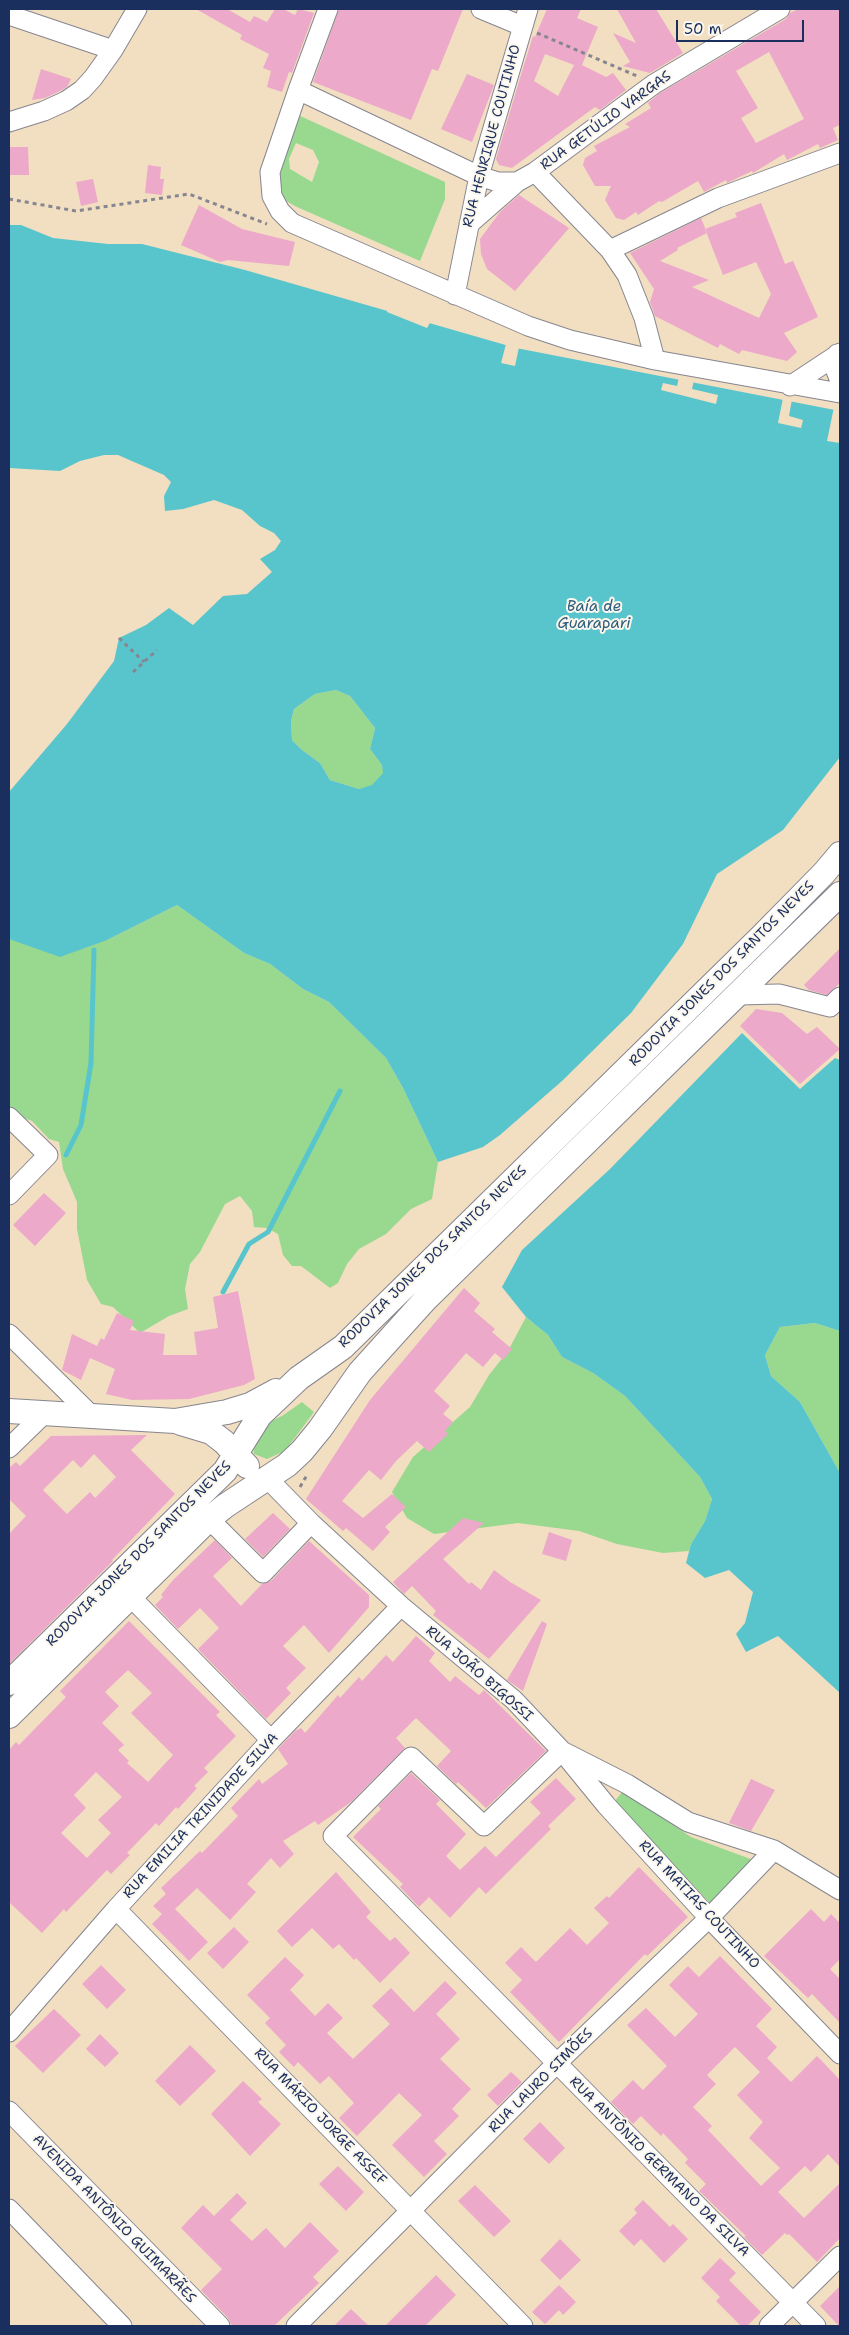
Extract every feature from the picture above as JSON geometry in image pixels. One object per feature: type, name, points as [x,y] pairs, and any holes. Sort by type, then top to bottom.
[{"type":"main road","name":"RODOVIA JONES DOS SANTOS NEVES","points":[[9,1683],[225,1471],[238,1454],[249,1431],[260,1415],[299,1378],[343,1346],[762,936],[824,873],[840,854]]},
{"type":"main road","name":"RODOVIA JONES DOS SANTOS NEVES","points":[[9,1716],[209,1519],[225,1506],[287,1465],[320,1429],[360,1372],[425,1300],[840,894]]},
{"type":"main road","points":[[174,1421],[228,1412],[250,1405],[299,1378]]},
{"type":"main road","points":[[9,1411],[174,1421],[210,1432],[238,1454],[250,1469],[267,1478]]},
{"type":"street","points":[[9,122],[44,111],[66,101],[93,78],[137,9]]},
{"type":"street","points":[[328,9],[270,172],[272,196],[280,211],[292,223],[455,295],[570,340],[655,360],[790,386],[840,393]]},
{"type":"street","points":[[482,9],[525,17]]},
{"type":"street","name":"RUA GETÚLIO VARGAS","points":[[469,224],[517,182],[535,172],[654,84],[780,9]]},
{"type":"street","points":[[9,15],[112,50]]},
{"type":"street","name":"RUA HENRIQUE COUTINHO","points":[[455,295],[479,176],[525,17]]},
{"type":"street","points":[[298,90],[479,176],[498,182],[517,182]]},
{"type":"street","points":[[610,250],[718,198],[840,153]]},
{"type":"street","points":[[535,172],[610,250],[630,283],[644,318],[655,360]]},
{"type":"street","points":[[790,386],[839,353]]},
{"type":"street","points":[[839,353],[836,371],[840,381]]},
{"type":"street","points":[[739,994],[778,994],[837,1005]]},
{"type":"street","points":[[9,1117],[48,1155],[9,1196]]},
{"type":"street","points":[[9,1334],[91,1415]]},
{"type":"street","points":[[9,1448],[46,1412]]},
{"type":"street","name":"RUA JOÃO BIGOSSI","points":[[267,1478],[310,1523],[401,1606],[514,1700],[562,1751],[627,1784],[688,1822],[782,1855],[840,1890]]},
{"type":"street","points":[[209,1519],[263,1573],[310,1523]]},
{"type":"street","points":[[114,1580],[271,1740]]},
{"type":"street","name":"RUA EMILIA TRINIDADE SILVA","points":[[9,2032],[116,1908],[271,1740],[401,1606]]},
{"type":"street","name":"RUA ANTÔNIO GERMANO DA SILVA","points":[[562,1751],[484,1826],[411,1756],[333,1836],[816,2326]]},
{"type":"street","name":"RUA MATIAS COUTINHO","points":[[562,1751],[606,1805],[709,1918],[840,2054]]},
{"type":"street","name":"RUA LAURO SIMÕES","points":[[296,2326],[412,2212],[557,2063],[709,1918],[782,1855]]},
{"type":"street","name":"RUA MÁRIO JORGE ASSEF","points":[[116,1908],[523,2326]]},
{"type":"street","name":"AVENIDA ANTÔNIO GUIMARÃES","points":[[9,2111],[220,2326]]},
{"type":"street","points":[[9,2209],[122,2326]]},
{"type":"street","points":[[769,2326],[840,2256]]},
{"type":"path","points":[[525,17],[654,84]]},
{"type":"path","points":[[120,638],[144,662]]},
{"type":"path","points":[[133,672],[157,650]]},
{"type":"green space","points":[[298,115],[445,182],[445,199],[420,261],[297,207],[277,196],[274,174]],"holes":[[[296,143],[313,150],[319,162],[312,182],[290,169],[289,159]]]},
{"type":"green space","points":[[336,690],[350,696],[375,728],[370,749],[382,765],[384,773],[372,786],[359,789],[330,780],[320,763],[292,740],[291,721],[294,709],[315,694]]},
{"type":"green space","points":[[177,905],[244,953],[270,964],[303,989],[329,1002],[386,1058],[403,1088],[438,1162],[432,1199],[411,1209],[386,1234],[359,1249],[347,1264],[338,1283],[330,1288],[301,1266],[292,1266],[283,1255],[278,1234],[267,1228],[254,1227],[252,1211],[240,1196],[225,1204],[200,1252],[190,1264],[185,1289],[188,1309],[169,1316],[140,1333],[113,1307],[101,1304],[87,1280],[77,1229],[77,1202],[63,1169],[59,1142],[49,1139],[32,1121],[21,1117],[9,1106],[9,939],[107,940]]},
{"type":"green space","points":[[526,1317],[548,1335],[562,1357],[593,1373],[625,1396],[700,1477],[712,1499],[705,1521],[691,1544],[689,1551],[663,1553],[617,1544],[579,1531],[518,1523],[434,1534],[407,1518],[392,1492],[413,1457],[470,1407],[489,1375],[508,1351]]},
{"type":"green space","points":[[815,1323],[840,1331],[840,1473],[800,1402],[771,1376],[765,1355],[780,1327]]},
{"type":"green space","points":[[302,1402],[314,1412],[285,1451],[267,1459],[254,1454],[253,1438],[264,1424],[282,1416]]},
{"type":"green space","points":[[623,1791],[691,1837],[756,1861],[712,1905],[614,1802]]},
{"type":"water","name":"Baía de Guarapari","points":[[9,225],[21,225],[53,238],[108,244],[142,244],[245,270],[516,348],[840,411],[840,757],[783,830],[717,874],[683,944],[631,1013],[562,1081],[500,1135],[483,1147],[438,1162],[403,1088],[386,1058],[329,1002],[303,989],[270,964],[244,953],[177,905],[107,940],[60,957],[9,939],[9,792],[67,724],[114,661],[119,638],[146,625],[169,608],[193,625],[223,596],[247,594],[272,572],[260,559],[275,550],[281,541],[274,533],[260,526],[242,510],[214,500],[183,509],[165,511],[164,496],[171,482],[164,475],[118,455],[104,455],[80,461],[60,471],[9,468]],"holes":[[[336,690],[350,696],[375,728],[370,749],[382,765],[383,773],[372,785],[359,789],[330,780],[320,763],[292,740],[291,721],[294,709],[315,694]]]},
{"type":"water","points":[[742,1033],[800,1089],[835,1058],[840,1060],[840,1331],[815,1323],[780,1327],[765,1355],[771,1376],[800,1402],[840,1473],[840,1693],[778,1636],[746,1652],[736,1634],[745,1623],[753,1592],[729,1570],[705,1578],[686,1563],[691,1544],[705,1521],[712,1499],[700,1477],[625,1396],[593,1373],[562,1357],[548,1335],[526,1317],[502,1287],[522,1250],[610,1169]]},
{"type":"pier","points":[[388,309],[431,321],[427,328],[387,312]]},
{"type":"pier","points":[[506,344],[519,347],[515,366],[501,363]]},
{"type":"pier","points":[[679,377],[694,380],[692,389],[718,395],[716,404],[661,390],[663,383],[677,386]]},
{"type":"pier","points":[[783,398],[792,399],[789,416],[803,420],[801,428],[778,423]]},
{"type":"pier","points":[[834,407],[840,409],[840,443],[827,441]]},
{"type":"building","points":[[196,9],[227,9],[250,22],[254,16],[267,22],[275,9],[283,9],[295,15],[298,9],[314,13],[292,73],[289,72],[282,92],[267,87],[271,71],[263,68],[269,54],[240,39],[242,35]]},
{"type":"building","points":[[339,9],[463,9],[438,71],[432,69],[411,120],[313,82]]},
{"type":"building","points":[[547,9],[581,9],[577,18],[598,27],[582,65],[606,77],[613,73],[626,90],[600,110],[595,107],[512,168],[499,165],[496,159],[533,36],[535,37]],"holes":[[[545,54],[574,65],[558,96],[534,81]]]},
{"type":"building","points":[[617,9],[656,9],[683,53],[650,73],[623,66],[630,62],[613,33],[636,43]]},
{"type":"building","points":[[798,9],[840,9],[840,125],[833,128],[838,140],[820,148],[818,144],[787,160],[784,154],[753,173],[752,171],[727,183],[726,180],[704,192],[698,181],[662,202],[659,201],[638,215],[636,212],[624,220],[616,218],[605,200],[611,186],[595,186],[583,165],[585,158],[597,151],[594,146],[630,127],[625,124],[651,108],[648,103],[660,93],[786,19],[790,13]],"holes":[[[769,52],[804,119],[756,143],[741,118],[758,108],[736,71]]]},
{"type":"building","points":[[41,69],[71,79],[67,87],[60,91],[45,98],[32,100]]},
{"type":"building","points":[[467,74],[494,85],[472,142],[441,129]]},
{"type":"building","points":[[9,147],[28,147],[29,175],[9,175]]},
{"type":"building","points":[[148,165],[161,167],[160,179],[164,179],[162,195],[145,193]]},
{"type":"building","points":[[93,179],[98,202],[81,206],[76,182]]},
{"type":"building","points":[[519,195],[569,228],[515,291],[487,269],[481,254],[480,239],[500,212]]},
{"type":"building","points":[[761,203],[785,264],[793,261],[818,317],[784,333],[797,352],[787,361],[742,350],[739,354],[720,344],[718,348],[655,316],[650,302],[654,289],[630,253],[701,218],[705,229],[737,217],[735,213]],"holes":[[[707,233],[723,275],[756,262],[771,294],[759,318],[692,287],[709,280],[660,261],[678,250],[677,248]]]},
{"type":"building","points":[[199,205],[242,229],[295,242],[289,266],[228,260],[220,262],[181,245]]},
{"type":"building","points":[[840,948],[840,983],[827,995],[809,990],[804,985]]},
{"type":"building","points":[[756,1009],[782,1013],[807,1034],[817,1027],[840,1049],[800,1084],[740,1026]]},
{"type":"building","points":[[44,1193],[66,1213],[35,1246],[13,1225]]},
{"type":"building","points":[[464,1288],[480,1303],[474,1311],[495,1329],[492,1332],[512,1349],[503,1360],[495,1353],[483,1367],[466,1353],[434,1391],[450,1406],[443,1414],[453,1422],[445,1431],[448,1434],[429,1452],[417,1441],[396,1461],[381,1480],[369,1470],[342,1501],[363,1518],[392,1494],[406,1507],[385,1527],[390,1532],[373,1551],[346,1528],[343,1531],[306,1499],[370,1400]]},
{"type":"building","points":[[238,1291],[255,1379],[244,1385],[189,1399],[132,1400],[106,1394],[115,1369],[90,1358],[81,1380],[62,1370],[72,1334],[97,1346],[101,1338],[104,1340],[117,1313],[134,1321],[130,1330],[165,1334],[163,1355],[197,1355],[194,1332],[218,1328],[213,1297]]},
{"type":"building","points":[[147,1435],[131,1450],[175,1494],[113,1561],[9,1664],[9,1534],[26,1516],[9,1499],[9,1468],[16,1462],[20,1466],[51,1436]],"holes":[[[94,1454],[116,1477],[95,1498],[90,1492],[67,1514],[43,1490],[73,1460],[81,1468]]]},
{"type":"building","points":[[273,1513],[290,1529],[263,1557],[245,1539]]},
{"type":"building","points":[[463,1518],[484,1523],[443,1559],[469,1584],[471,1582],[481,1590],[494,1570],[510,1582],[541,1600],[489,1659],[433,1615],[436,1611],[412,1586],[404,1594],[393,1582]]},
{"type":"building","points":[[549,1532],[572,1540],[566,1561],[542,1554]]},
{"type":"building","points":[[215,1540],[232,1558],[213,1576],[241,1606],[262,1584],[271,1581],[309,1541],[369,1595],[369,1607],[329,1653],[304,1625],[283,1646],[306,1668],[286,1688],[291,1693],[266,1719],[198,1649],[219,1628],[200,1608],[178,1629],[155,1605],[163,1597],[161,1595],[173,1580]]},
{"type":"building","points":[[129,1621],[220,1712],[216,1715],[236,1736],[204,1768],[208,1772],[194,1786],[197,1788],[178,1809],[176,1807],[159,1826],[156,1823],[127,1853],[130,1855],[111,1874],[107,1870],[66,1912],[64,1909],[42,1933],[9,1902],[9,1750],[16,1742],[19,1745],[66,1697],[60,1691]],"holes":[[[128,1670],[152,1693],[131,1713],[173,1755],[148,1782],[127,1763],[129,1761],[118,1750],[124,1745],[102,1723],[119,1706],[105,1692]],[[96,1772],[122,1797],[98,1820],[111,1833],[87,1858],[61,1833],[86,1808],[74,1795]]]},
{"type":"building","points":[[542,1621],[547,1624],[523,1691],[507,1680]]},
{"type":"building","points":[[416,1636],[435,1653],[429,1661],[450,1682],[455,1676],[479,1695],[484,1690],[546,1751],[486,1808],[458,1782],[456,1784],[437,1766],[451,1751],[416,1718],[396,1738],[405,1748],[351,1802],[318,1825],[315,1821],[283,1841],[294,1854],[280,1868],[271,1858],[247,1884],[256,1892],[230,1920],[197,1888],[175,1909],[208,1942],[189,1961],[152,1924],[162,1914],[153,1906],[166,1894],[161,1888],[200,1851],[202,1853],[238,1816],[231,1808],[259,1779],[262,1784],[288,1764],[278,1749],[295,1731],[301,1728],[305,1733],[338,1695],[340,1698],[359,1677],[362,1681],[386,1655],[393,1662]]},
{"type":"building","points":[[411,1773],[440,1800],[436,1804],[466,1834],[446,1856],[460,1870],[485,1846],[496,1857],[541,1813],[530,1802],[556,1778],[576,1799],[548,1826],[551,1829],[486,1894],[479,1887],[450,1918],[429,1897],[419,1907],[400,1887],[403,1884],[353,1837],[381,1809],[378,1806]]},
{"type":"building","points":[[751,1779],[775,1790],[751,1831],[729,1823]]},
{"type":"building","points":[[639,1867],[688,1917],[647,1956],[645,1954],[559,2042],[510,1992],[522,1980],[505,1963],[521,1947],[536,1962],[570,1928],[587,1945],[609,1923],[594,1908],[607,1896],[609,1898]]},
{"type":"building","points":[[336,1872],[371,1912],[366,1917],[390,1941],[395,1937],[410,1953],[380,1983],[356,1958],[354,1960],[339,1944],[333,1949],[312,1928],[292,1947],[277,1931]]},
{"type":"building","points":[[811,1909],[824,1922],[831,1914],[840,1923],[840,1959],[830,1969],[840,1979],[840,2023],[812,1994],[808,1998],[764,1956]]},
{"type":"building","points":[[234,1927],[249,1942],[223,1969],[207,1953]]},
{"type":"building","points":[[720,1956],[772,2009],[756,2026],[777,2047],[767,2058],[791,2082],[817,2056],[840,2080],[840,2167],[828,2154],[811,2172],[805,2166],[778,2192],[804,2218],[840,2183],[840,2238],[817,2262],[789,2234],[785,2233],[762,2255],[744,2237],[746,2236],[699,2191],[706,2184],[685,2163],[688,2159],[663,2133],[661,2136],[641,2116],[633,2124],[611,2102],[633,2080],[643,2090],[667,2066],[627,2025],[646,2008],[675,2037],[698,2014],[669,1985],[688,1966],[699,1977]],"holes":[[[735,2047],[760,2072],[737,2095],[763,2122],[749,2138],[780,2168],[761,2186],[708,2130],[712,2126],[693,2107],[716,2084],[707,2075]]]},
{"type":"building","points":[[285,1957],[304,1975],[290,1990],[315,2016],[328,2003],[343,2018],[327,2033],[353,2059],[390,2024],[372,2006],[391,1988],[414,2012],[445,1981],[457,1993],[436,2014],[460,2039],[440,2059],[471,2089],[452,2109],[459,2116],[434,2141],[447,2154],[424,2177],[392,2145],[422,2115],[399,2093],[357,2136],[339,2118],[354,2103],[329,2076],[320,2084],[298,2062],[294,2067],[279,2052],[286,2045],[265,2023],[270,2018],[247,1995]]},
{"type":"building","points":[[101,1965],[126,1990],[107,2009],[82,1984]]},
{"type":"building","points":[[54,2009],[81,2035],[43,2073],[15,2046]]},
{"type":"building","points":[[100,2034],[119,2053],[105,2067],[86,2049]]},
{"type":"building","points":[[190,2045],[216,2071],[180,2106],[155,2081]]},
{"type":"building","points":[[511,2072],[522,2082],[498,2106],[487,2095]]},
{"type":"building","points":[[243,2081],[262,2099],[258,2102],[281,2124],[250,2156],[211,2114]]},
{"type":"building","points":[[540,2122],[565,2148],[549,2164],[523,2139]]},
{"type":"building","points":[[338,2166],[364,2192],[346,2211],[319,2184]]},
{"type":"building","points":[[475,2185],[511,2221],[494,2237],[458,2201]]},
{"type":"building","points":[[237,2193],[247,2203],[230,2220],[252,2241],[266,2228],[285,2248],[310,2222],[339,2251],[313,2277],[319,2283],[274,2326],[233,2326],[231,2324],[228,2318],[201,2290],[222,2269],[181,2228],[203,2205],[214,2216]]},
{"type":"building","points":[[643,2200],[670,2227],[673,2224],[688,2239],[664,2263],[641,2239],[634,2246],[619,2231],[637,2213],[634,2209]]},
{"type":"building","points":[[560,2239],[581,2260],[560,2280],[540,2260]]},
{"type":"building","points":[[720,2258],[736,2273],[729,2280],[761,2312],[747,2326],[741,2326],[716,2301],[720,2297],[701,2278]]},
{"type":"building","points":[[436,2275],[456,2295],[425,2326],[385,2326]]},
{"type":"building","points":[[559,2285],[576,2302],[563,2315],[559,2310],[545,2324],[532,2312]]},
{"type":"building","points":[[840,2286],[840,2326],[839,2326],[820,2306]]},
{"type":"building","points":[[351,2309],[369,2326],[334,2326]]},
{"type":"waterway","points":[[66,1155],[81,1125],[91,1063],[94,950]]},
{"type":"waterway","points":[[223,1292],[249,1244],[268,1232],[340,1091]]}]
